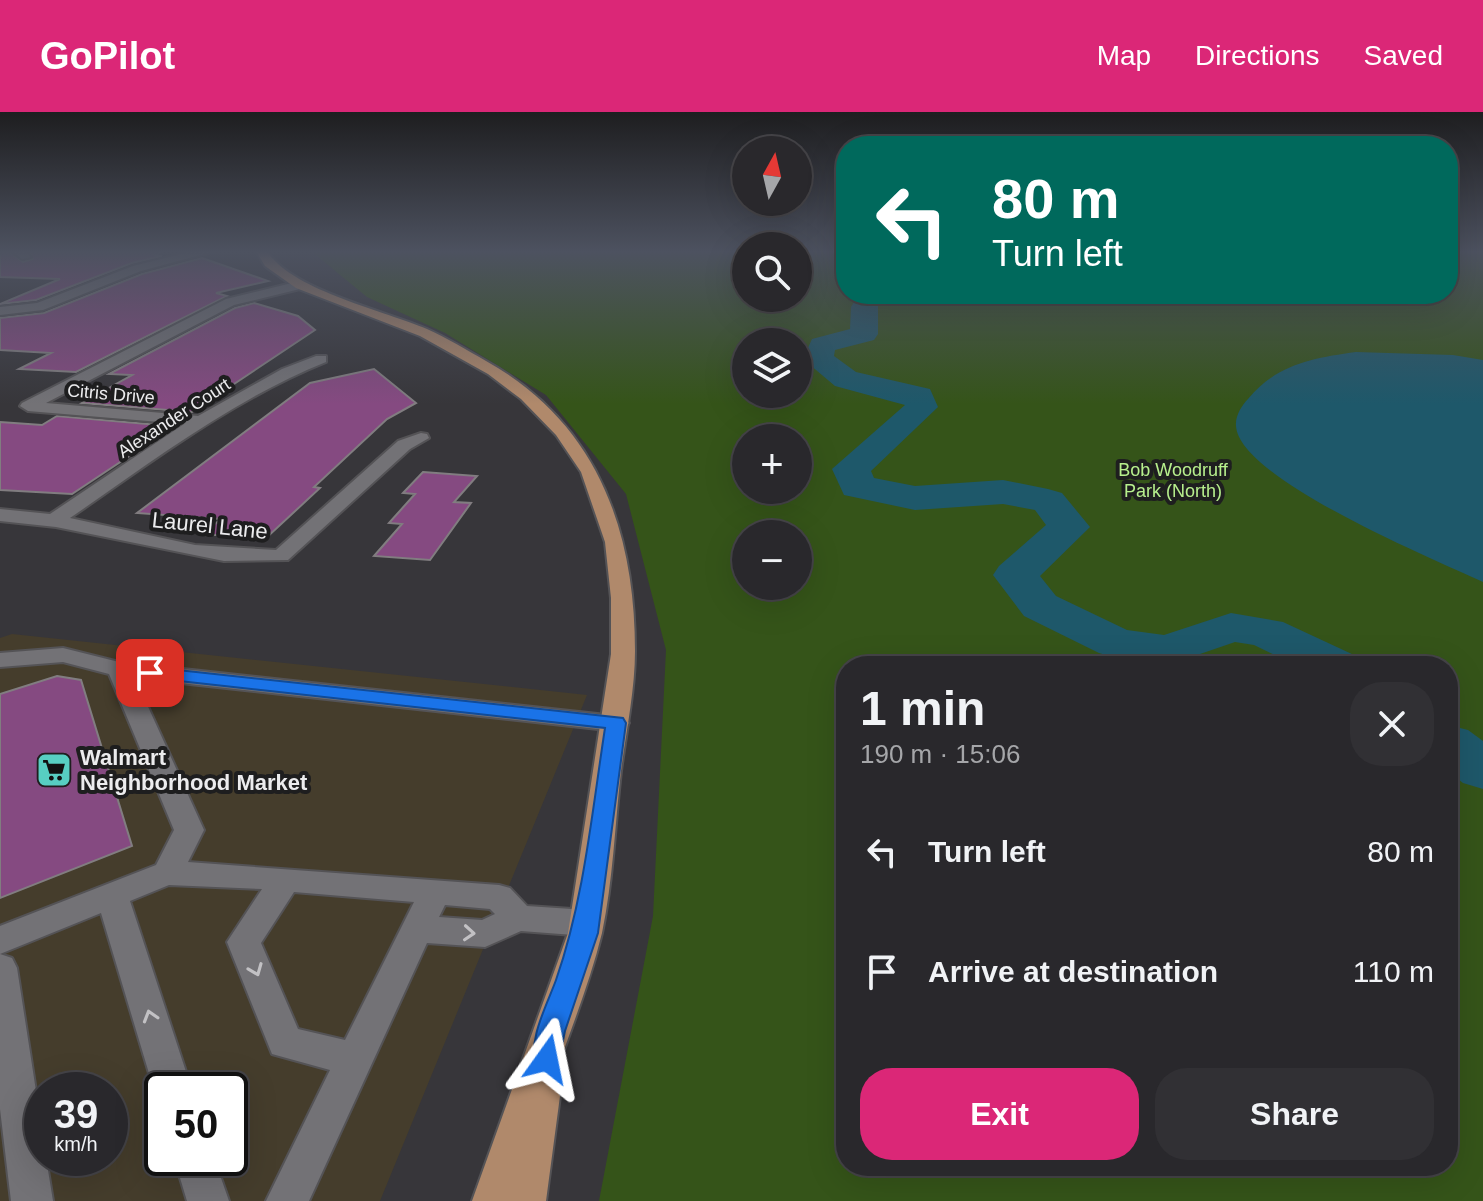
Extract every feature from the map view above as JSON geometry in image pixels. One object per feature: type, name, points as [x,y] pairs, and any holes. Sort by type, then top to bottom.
[{"type":"main road","points":[[344,302],[425,333],[493,371],[526,396],[562,432],[590,472],[615,542],[622,598],[623,654],[587,923],[493,1201]]},
{"type":"main road","points":[[525,1201],[552,1031]]},
{"type":"street","points":[[47,302],[52,302]]},
{"type":"street","points":[[8,315],[52,302]]},
{"type":"street","name":"Citris Drive","points":[[203,421],[28,406],[231,302]]},
{"type":"street","name":"Alexander Court","points":[[54,520],[203,421],[290,370],[321,359]]},
{"type":"street","name":"Laurel Lane","points":[[0,515],[54,520],[156,544],[254,558],[281,556],[404,445],[421,438]]},
{"type":"street","points":[[0,660],[63,655],[119,669],[616,723]]},
{"type":"street","points":[[119,669],[189,830],[167,873]]},
{"type":"street","points":[[0,940],[167,873],[286,879],[499,897],[518,918]]},
{"type":"street","points":[[286,879],[244,942],[285,1042],[355,1059]]},
{"type":"street","points":[[287,1201],[435,892]]},
{"type":"street","points":[[112,895],[167,1072]]},
{"type":"street","points":[[417,929],[485,934],[518,918],[587,923]]},
{"type":"street","points":[[0,968],[32,1201]]},
{"type":"street","points":[[200,1176],[208,1201]]},
{"type":"shaded area","points":[[12,634],[587,695],[380,1201],[0,1201],[0,638]]},
{"type":"green space","name":"Bob Woodruff Park (North)","points":[[377,302],[732,302],[732,312],[812,312],[812,302],[1483,302],[1483,1201],[599,1201],[653,916],[666,650],[626,494],[546,395],[445,333]]},
{"type":"water","points":[[1356,352],[1453,355],[1483,360],[1483,582],[1343,516],[1269,470],[1246,447],[1236,426],[1237,418],[1243,404],[1259,387],[1297,365]]},
{"type":"building","points":[[72,302],[215,302],[76,372],[19,369],[51,353],[0,350],[0,318],[44,313]]},
{"type":"building","points":[[254,303],[298,316],[315,330],[192,412],[82,403],[132,375],[109,374],[235,308]]},
{"type":"building","points":[[374,369],[416,403],[387,419],[314,487],[320,488],[265,539],[203,534],[221,519],[137,513],[310,383]]},
{"type":"building","points":[[57,416],[170,426],[72,494],[0,490],[0,422],[42,425]]},
{"type":"building","points":[[423,472],[477,476],[454,502],[471,503],[430,560],[374,556],[402,524],[389,523],[415,494],[403,493]]},
{"type":"building","name":"Walmart Neighborhood Market","points":[[57,676],[81,680],[132,846],[0,898],[0,694]]},
{"type":"waterway","points":[[866,304],[864,334],[822,345],[818,359],[846,379],[919,396],[922,407],[851,469],[858,487],[915,498],[1003,492],[1048,501],[1069,527],[1015,575],[1040,606],[1116,643],[1168,650],[1231,627],[1266,632],[1315,656]]},
{"type":"waterway","points":[[1458,750],[1483,769]]},
{"type":"place","name":"Walmart Neighborhood Market","points":[[54,770]]},
{"type":"route","points":[[150,673],[616,723],[585,933],[552,1031],[547,1059]]}]
